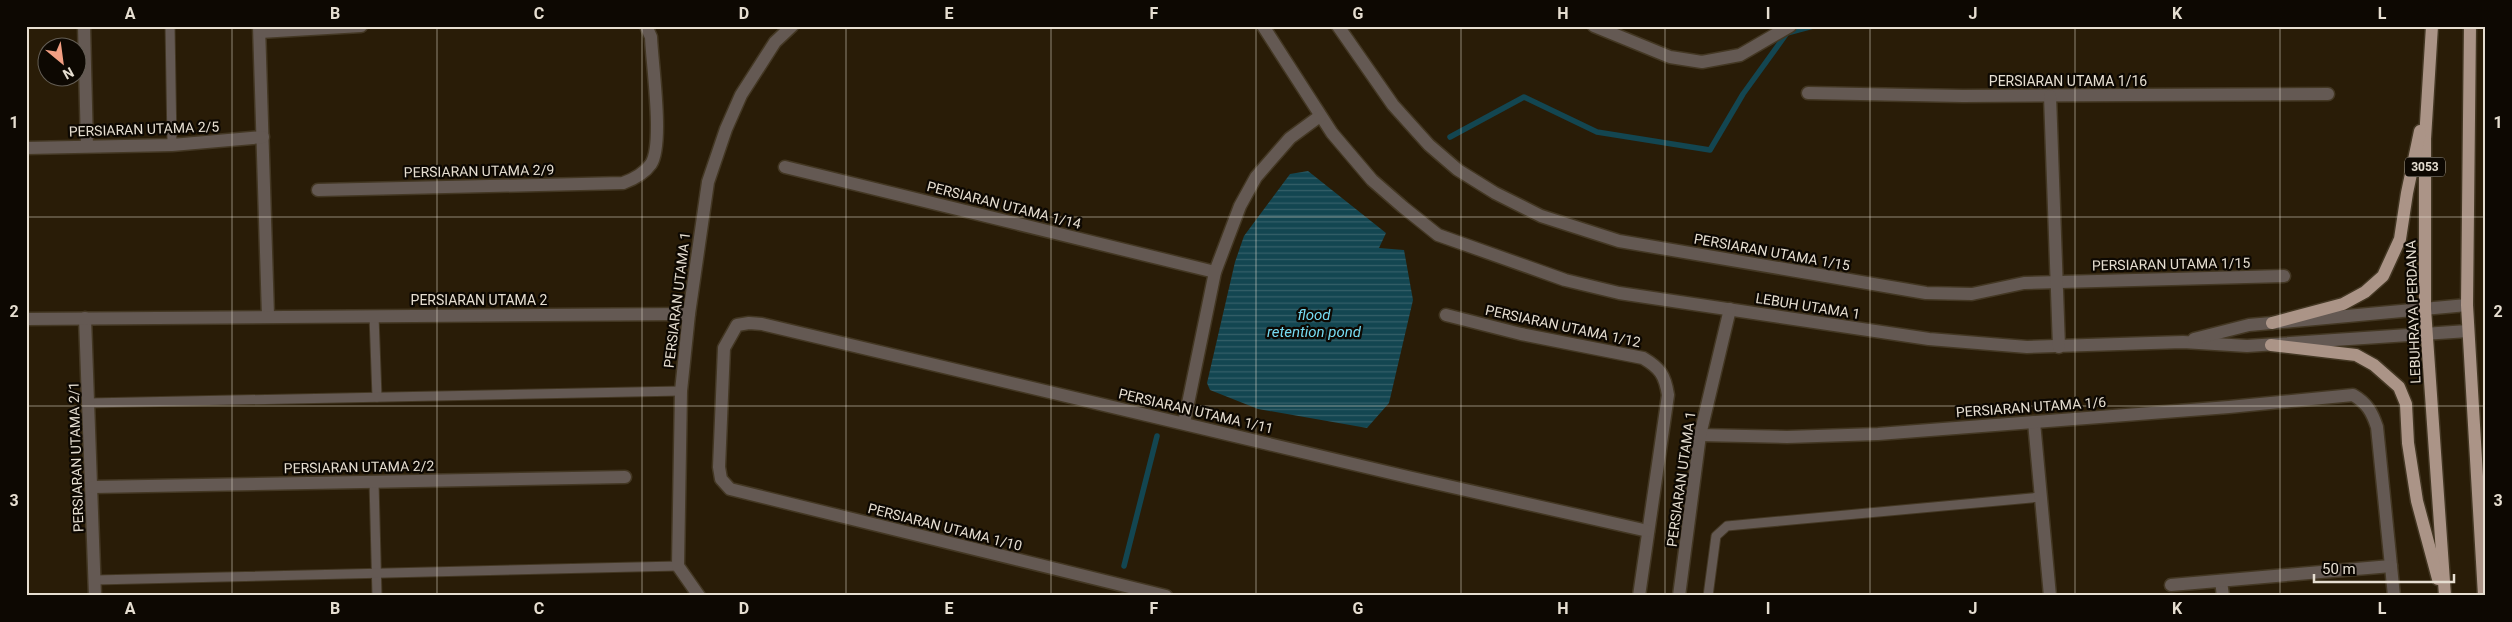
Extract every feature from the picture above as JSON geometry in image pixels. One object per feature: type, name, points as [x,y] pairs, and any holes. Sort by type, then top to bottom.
[{"type":"main road","name":"LEBUHRAYA PERDANA","points":[[2432,26],[2425,139],[2425,309],[2444,596]]},
{"type":"main road","points":[[2470,26],[2467,305],[2484,596]]},
{"type":"main road","points":[[2272,324],[2343,304],[2365,292],[2383,276],[2400,239],[2407,193],[2427,94]]},
{"type":"main road","points":[[2271,345],[2356,354],[2374,365],[2399,387],[2406,404],[2408,443],[2417,501],[2444,596]]},
{"type":"street","points":[[84,26],[87,146]]},
{"type":"street","points":[[268,316],[260,29],[361,26]]},
{"type":"street","name":"PERSIARAN UTAMA 2/9","points":[[318,190],[623,183],[639,176],[651,164],[657,146],[651,37],[646,26]]},
{"type":"street","name":"PERSIARAN UTAMA 1","points":[[678,566],[681,391],[689,314],[708,182],[726,129],[741,95],[775,42],[792,26]]},
{"type":"street","points":[[1184,423],[1215,272],[1240,206],[1256,177],[1290,138],[1320,116],[1263,26]]},
{"type":"street","name":"PERSIARAN UTAMA 1/15","points":[[1338,26],[1394,105],[1429,145],[1458,170],[1495,193],[1541,216],[1576,229],[1619,241],[1926,293],[1972,294],[2024,283],[2284,276]]},
{"type":"street","points":[[1594,26],[1670,57],[1702,62],[1740,54],[1790,26]]},
{"type":"street","name":"PERSIARAN UTAMA 1/16","points":[[1808,93],[2050,96],[2328,94]]},
{"type":"street","points":[[2050,96],[2059,347]]},
{"type":"street","name":"LEBUH UTAMA 1","points":[[1320,116],[1372,180],[1438,235],[1565,280],[1619,293],[1929,339],[2059,347],[2183,342]]},
{"type":"street","name":"PERSIARAN UTAMA 2/5","points":[[26,148],[172,145],[263,137]]},
{"type":"street","name":"PERSIARAN UTAMA 1/14","points":[[785,167],[1215,272]]},
{"type":"street","points":[[2183,342],[2249,325],[2467,305]]},
{"type":"street","name":"PERSIARAN UTAMA 1","points":[[1679,596],[1700,435],[1730,309]]},
{"type":"street","name":"PERSIARAN UTAMA 2","points":[[26,318],[689,314]]},
{"type":"street","name":"PERSIARAN UTAMA 1/12","points":[[1446,315],[1521,334],[1643,358],[1653,364],[1666,378],[1668,395],[1648,531]]},
{"type":"street","name":"PERSIARAN UTAMA 2/1","points":[[85,318],[93,487],[95,596]]},
{"type":"street","name":"PERSIARAN UTAMA 1/11","points":[[721,479],[719,467],[724,348],[738,325],[749,323],[762,324],[1184,423],[1408,478],[1648,531]]},
{"type":"street","points":[[2183,342],[2247,346],[2468,331]]},
{"type":"street","name":"PERSIARAN UTAMA 1/6","points":[[1700,435],[1787,437],[1869,434],[2353,395],[2362,400],[2372,411],[2377,427],[2391,566]]},
{"type":"street","points":[[2034,422],[2050,596]]},
{"type":"street","name":"PERSIARAN UTAMA 2/2","points":[[93,487],[625,477]]},
{"type":"street","name":"PERSIARAN UTAMA 1/10","points":[[721,479],[730,489],[742,493],[1149,594],[1166,596]]},
{"type":"street","points":[[1639,596],[1648,531]]},
{"type":"street","points":[[678,566],[699,596]]},
{"type":"street","points":[[2171,585],[2391,566],[2394,596]]},
{"type":"street","points":[[2221,581],[2223,596]]},
{"type":"lane","points":[[170,26],[172,145]]},
{"type":"lane","points":[[374,316],[377,397]]},
{"type":"lane","points":[[89,403],[681,391]]},
{"type":"lane","points":[[374,482],[377,596]]},
{"type":"lane","points":[[1708,596],[1716,536],[1727,526],[2041,497]]},
{"type":"lane","points":[[95,580],[678,566]]},
{"type":"water","name":"flood retention pond","points":[[1308,171],[1386,233],[1379,248],[1404,250],[1413,300],[1389,403],[1367,428],[1258,409],[1210,390],[1207,383],[1235,262],[1244,236],[1290,174]]},
{"type":"waterway","points":[[1450,137],[1524,97],[1597,132],[1710,150],[1743,94],[1787,33],[1813,26]]},
{"type":"waterway","points":[[1124,566],[1157,436]]}]
